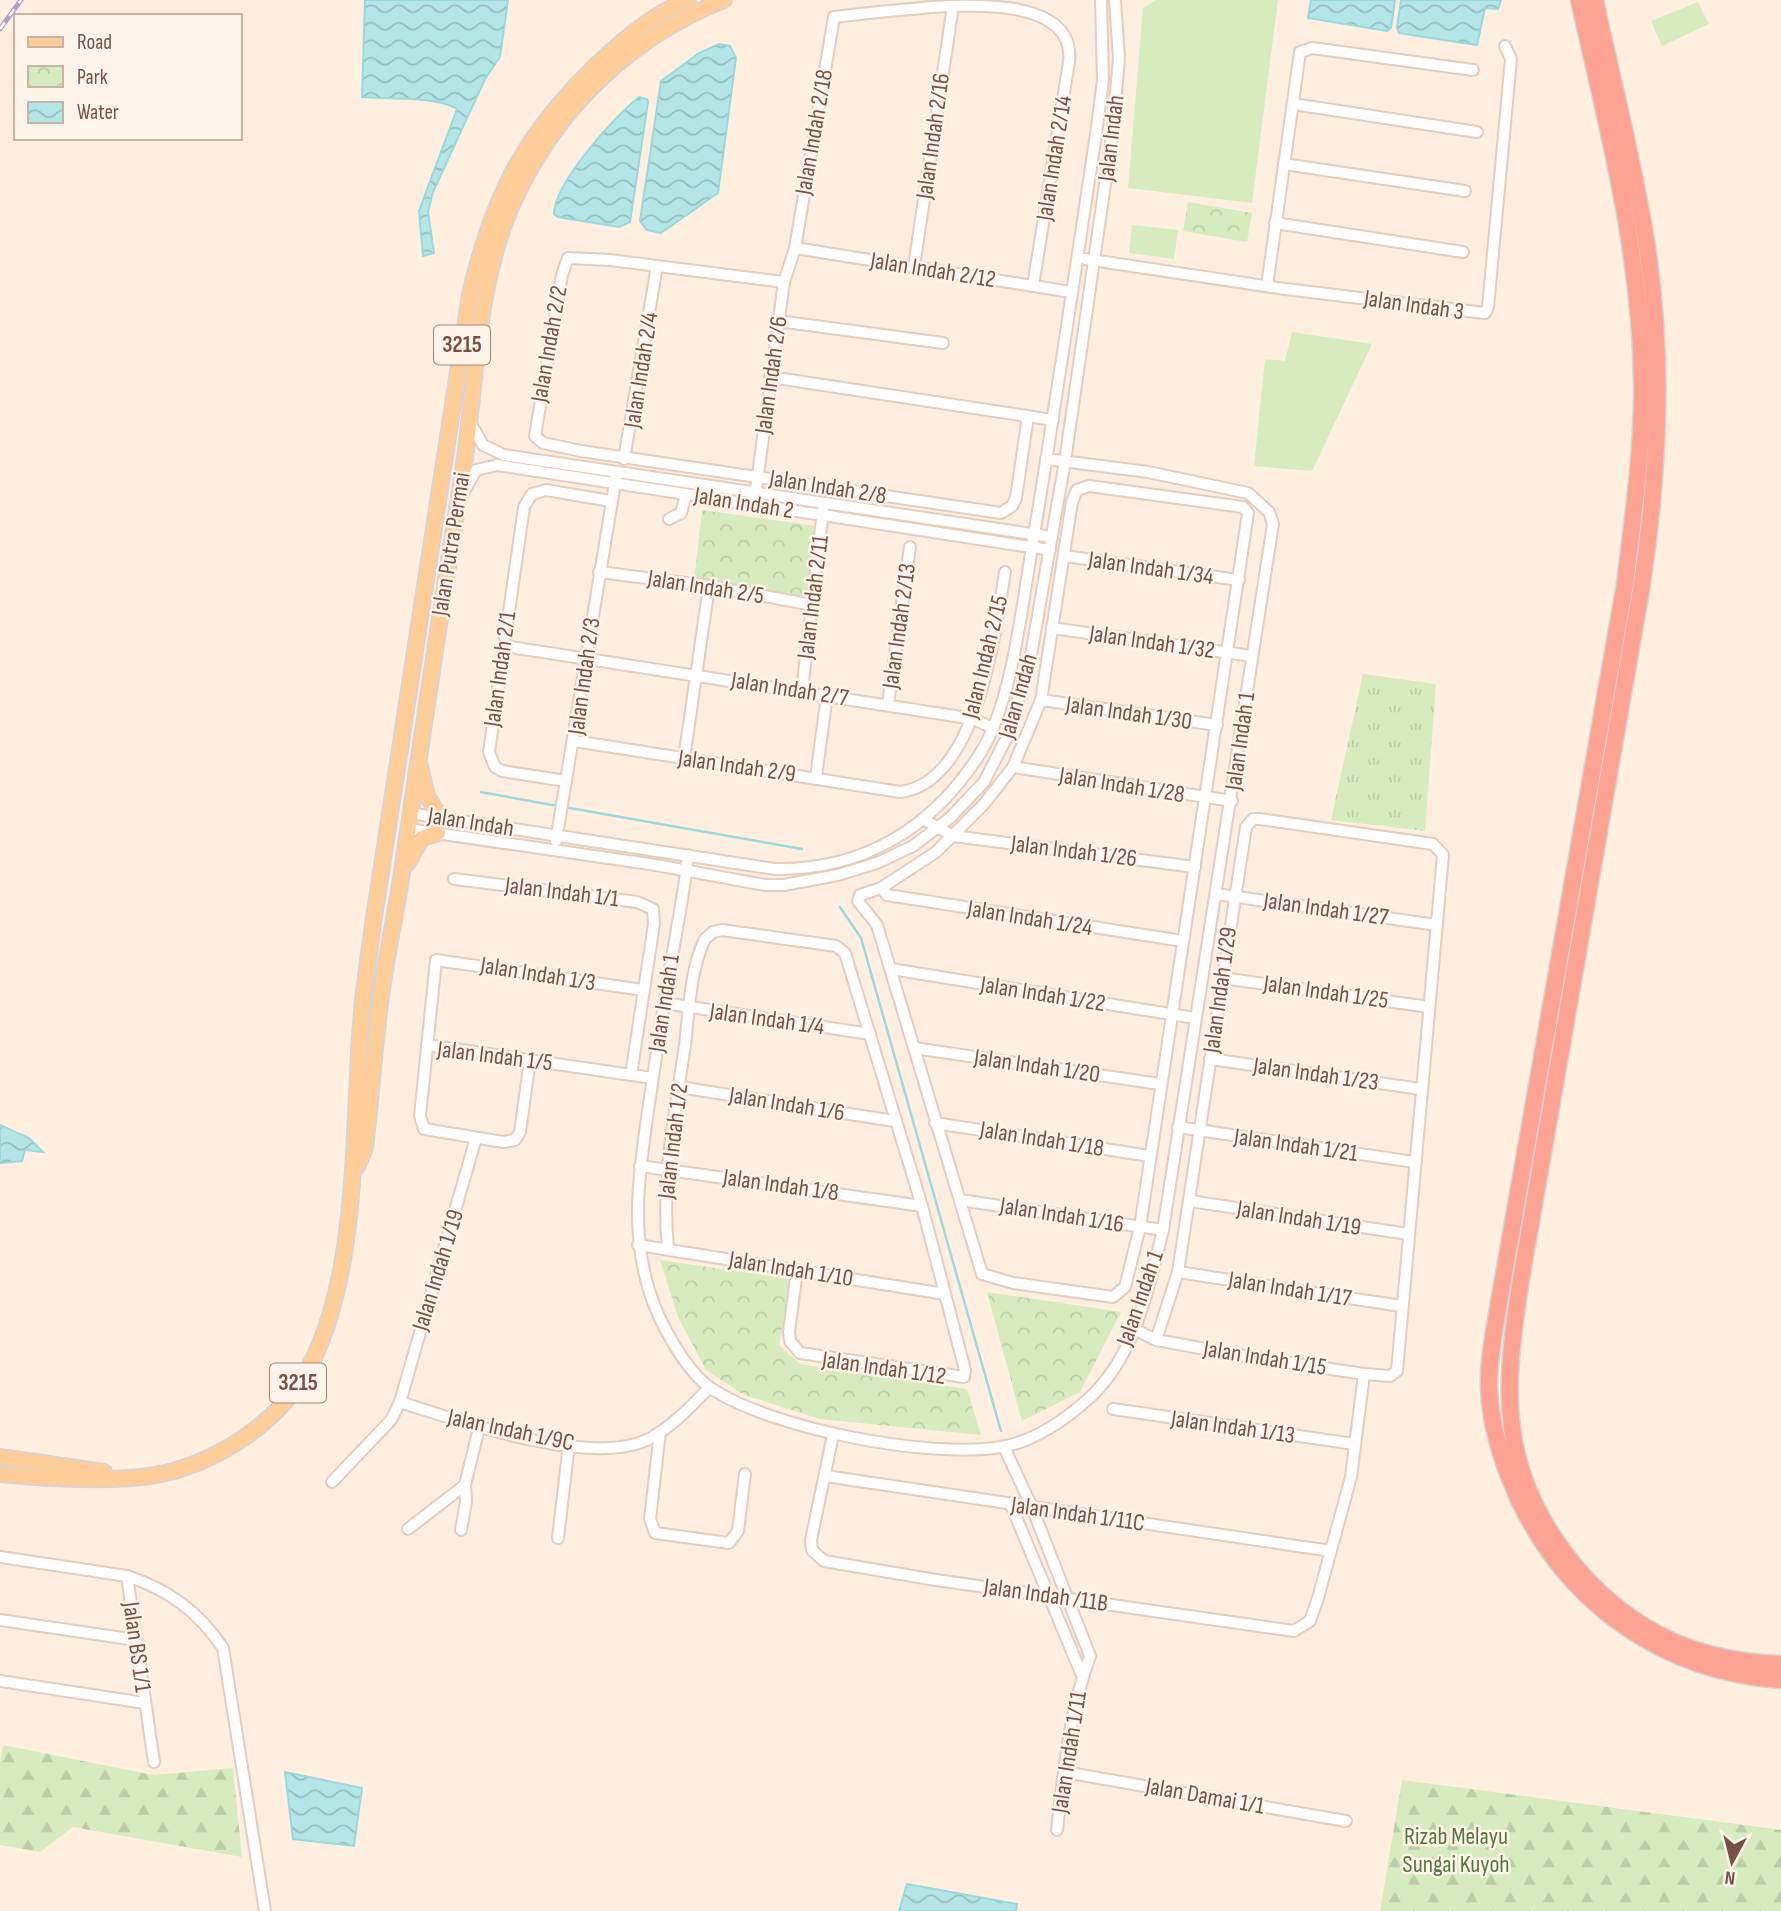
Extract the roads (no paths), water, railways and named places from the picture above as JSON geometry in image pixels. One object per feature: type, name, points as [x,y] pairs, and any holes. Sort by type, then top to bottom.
[{"type":"highway","points":[[1579,0],[1621,191],[1634,271],[1642,383],[1637,480],[1625,584],[1497,1308],[1489,1387],[1498,1443],[1510,1481],[1543,1546],[1586,1596],[1637,1636],[1661,1650],[1713,1669],[1781,1680]]},
{"type":"highway","points":[[1595,0],[1646,242],[1655,328],[1655,484],[1642,590],[1518,1296],[1512,1341],[1510,1394],[1513,1430],[1522,1473],[1539,1513],[1570,1559],[1607,1597],[1650,1630],[1673,1642],[1724,1658],[1781,1664]]},
{"type":"main road","name":"Jalan Putra Permai","points":[[123,1476],[155,1475],[205,1459],[268,1420],[304,1376],[331,1310],[351,1184],[361,1021],[381,874],[470,294],[489,221],[526,148],[553,109],[631,34],[688,0]]},
{"type":"main road","name":"Jalan Putra Permai","points":[[351,1184],[365,1148],[380,1000],[401,882],[405,821],[458,501],[486,287],[494,251],[517,193],[539,154],[570,110],[632,51],[685,16],[724,0]]},
{"type":"main road","points":[[418,751],[427,796],[441,818]]},
{"type":"main road","points":[[381,874],[390,860],[405,821],[396,811],[401,779],[398,771]]},
{"type":"main road","points":[[401,882],[417,844],[422,838],[438,833]]},
{"type":"main road","name":"3215","points":[[0,1457],[74,1466],[123,1476]]},
{"type":"main road","name":"3215","points":[[0,1474],[72,1479],[123,1476]]},
{"type":"street","name":"Jalan Indah","points":[[405,821],[441,818],[775,869],[797,869],[857,857],[890,844],[923,819],[960,781],[982,751],[992,728],[1017,638],[1103,80],[1101,0]]},
{"type":"street","name":"Jalan Indah","points":[[405,821],[438,833],[555,849],[765,885],[805,882],[877,863],[913,846],[937,830],[984,782],[998,760],[1008,735],[1031,655],[1065,461],[1112,136],[1119,59],[1115,0]]},
{"type":"street","name":"Jalan Indah 2/14","points":[[953,6],[989,2],[1015,5],[1046,14],[1065,30],[1071,49],[1033,286]]},
{"type":"street","name":"Jalan Indah 2/18","points":[[795,247],[834,16],[953,6]]},
{"type":"street","name":"Jalan Indah 2/16","points":[[914,266],[953,6]]},
{"type":"street","name":"Jalan Indah 3","points":[[1076,258],[1267,286],[1485,313],[1488,307],[1511,59],[1505,46]]},
{"type":"street","points":[[1267,286],[1298,57],[1308,48],[1474,70]]},
{"type":"street","points":[[1293,104],[1477,132]]},
{"type":"street","points":[[1283,164],[1465,191]]},
{"type":"street","points":[[1275,223],[1463,252]]},
{"type":"street","name":"Jalan Indah 2/12","points":[[795,247],[1071,292]]},
{"type":"street","name":"Jalan Indah 2/6","points":[[754,504],[784,282],[795,247]]},
{"type":"street","name":"Jalan Indah 2/2","points":[[538,441],[534,429],[564,267],[568,258],[657,266]]},
{"type":"street","points":[[657,266],[784,282]]},
{"type":"street","name":"Jalan Indah 2/4","points":[[617,471],[626,456],[657,266]]},
{"type":"street","points":[[778,321],[943,342]]},
{"type":"street","points":[[1065,337],[1081,339]]},
{"type":"street","points":[[770,377],[1052,420]]},
{"type":"street","name":"Jalan Indah 2/8","points":[[538,441],[581,451],[995,512],[1008,510],[1016,498],[1028,416]]},
{"type":"street","name":"Jalan Indah 2","points":[[470,422],[489,450],[1052,537]]},
{"type":"street","name":"Jalan Indah 1","points":[[688,855],[640,1166],[638,1245],[650,1295],[668,1334],[709,1388],[747,1407],[833,1435],[942,1448],[1004,1447],[1044,1431],[1090,1398],[1114,1367],[1134,1329],[1163,1230],[1273,524],[1269,512],[1248,493],[1148,472],[1046,459]]},
{"type":"street","name":"Jalan Indah 2","points":[[458,501],[476,470],[497,465],[1050,550]]},
{"type":"street","name":"Jalan Indah 2/3","points":[[555,849],[617,471]]},
{"type":"street","points":[[1082,487],[1243,507],[1248,513],[1239,580],[1140,1227],[1125,1287],[1118,1295],[1107,1297],[994,1279],[982,1274],[979,1268],[877,925],[858,901],[860,895],[881,887],[936,852],[1013,767],[1041,700],[1074,496],[1082,487]]},
{"type":"street","name":"Jalan Indah 2/1","points":[[566,781],[502,771],[490,760],[504,646],[528,498],[538,491],[546,490],[611,501]]},
{"type":"street","points":[[669,519],[681,513],[686,494]]},
{"type":"street","name":"Jalan Indah 2/11","points":[[802,691],[824,503]]},
{"type":"street","name":"Jalan Indah 2/13","points":[[888,704],[910,547]]},
{"type":"street","name":"Jalan Indah 1/34","points":[[1064,556],[1239,580]]},
{"type":"street","name":"Jalan Indah 2/5","points":[[599,572],[709,586],[813,605]]},
{"type":"street","name":"Jalan Indah 2/15","points":[[900,792],[913,790],[933,778],[974,719],[991,653],[1005,572]]},
{"type":"street","points":[[684,759],[709,586]]},
{"type":"street","name":"Jalan Indah 1/32","points":[[1052,628],[1252,656]]},
{"type":"street","name":"Jalan Indah 2/7","points":[[504,646],[888,704],[974,719],[992,728]]},
{"type":"street","points":[[817,777],[827,695]]},
{"type":"street","name":"Jalan Indah 1/30","points":[[1041,700],[1217,725]]},
{"type":"street","name":"Jalan Indah 2/9","points":[[574,741],[900,792]]},
{"type":"street","name":"Jalan Indah 1/28","points":[[1013,767],[1231,801]]},
{"type":"street","name":"Jalan Indah 1/26","points":[[923,819],[937,830],[953,836],[1195,867]]},
{"type":"street","name":"Jalan Indah 1/29","points":[[1156,1340],[1178,1272],[1246,827],[1253,819],[1433,844],[1443,855],[1437,925]]},
{"type":"street","name":"Jalan Indah 1/1","points":[[454,879],[646,904],[653,909],[654,924],[643,990]]},
{"type":"street","name":"Jalan Indah 1/24","points":[[881,887],[885,894],[900,897],[1183,941]]},
{"type":"street","name":"Jalan Indah 1/27","points":[[1216,894],[1437,925]]},
{"type":"street","points":[[1401,1306],[1437,925]]},
{"type":"street","name":"Jalan Indah 1/2","points":[[668,1248],[665,1205],[667,1169],[701,948],[713,932],[722,930],[836,946],[847,960],[870,1034]]},
{"type":"street","name":"Jalan Indah 1/3","points":[[427,1045],[434,964],[439,959],[643,990]]},
{"type":"street","name":"Jalan Indah 1/22","points":[[891,970],[1195,1018]]},
{"type":"street","name":"Jalan Indah 1/25","points":[[1222,978],[1429,1007]]},
{"type":"street","points":[[631,1075],[643,990]]},
{"type":"street","name":"Jalan Indah 1/4","points":[[664,1003],[870,1034]]},
{"type":"street","points":[[870,1034],[894,1121],[922,1206],[945,1294]]},
{"type":"street","name":"Jalan Indah 1/5","points":[[476,1138],[430,1132],[419,1121],[427,1045],[652,1078]]},
{"type":"street","name":"Jalan Indah 1/20","points":[[914,1048],[1160,1084]]},
{"type":"street","points":[[476,1138],[511,1142],[519,1136],[530,1059]]},
{"type":"street","name":"Jalan Indah 1/23","points":[[1210,1059],[1421,1089]]},
{"type":"street","name":"Jalan Indah 1/6","points":[[679,1087],[894,1121]]},
{"type":"street","name":"Jalan Indah 1/18","points":[[935,1123],[1150,1156]]},
{"type":"street","name":"Jalan Indah 1/21","points":[[1178,1127],[1414,1162]]},
{"type":"street","name":"Jalan Indah 1/19","points":[[400,1402],[476,1138]]},
{"type":"street","name":"Jalan Indah 1/8","points":[[640,1166],[922,1206]]},
{"type":"street","name":"Jalan Indah 1/16","points":[[960,1200],[1163,1230]]},
{"type":"street","name":"Jalan Indah 1/19","points":[[1190,1201],[1408,1234]]},
{"type":"street","name":"Jalan Indah 1/10","points":[[638,1245],[945,1294]]},
{"type":"street","name":"Jalan Indah 1/12","points":[[797,1270],[789,1332],[790,1341],[800,1353],[958,1379],[964,1377],[965,1370],[945,1294]]},
{"type":"street","name":"Jalan Indah 1/17","points":[[1178,1272],[1401,1306]]},
{"type":"street","name":"Jalan Indah 1/15","points":[[1134,1329],[1156,1340],[1390,1376],[1397,1371],[1401,1306]]},
{"type":"street","points":[[1331,1551],[1351,1477],[1364,1374]]},
{"type":"street","name":"Jalan Indah 1/9C","points":[[400,1402],[479,1428],[569,1444],[621,1447],[648,1439],[660,1432],[709,1388]]},
{"type":"street","points":[[332,1482],[391,1420],[400,1402]]},
{"type":"street","name":"Jalan Indah 1/13","points":[[1112,1409],[1354,1444]]},
{"type":"street","points":[[461,1530],[466,1502],[465,1485],[479,1428]]},
{"type":"street","points":[[660,1432],[650,1519],[655,1534],[724,1544],[734,1540],[738,1531],[744,1474]]},
{"type":"street","points":[[825,1476],[833,1435]]},
{"type":"street","points":[[648,1439],[656,1473]]},
{"type":"street","points":[[558,1538],[569,1444]]},
{"type":"street","name":"Jalan Indah 1/11","points":[[1004,1447],[1031,1505],[1090,1656],[1081,1673],[1057,1830]]},
{"type":"street","name":"Jalan Indah 1/11C","points":[[825,1476],[1331,1551]]},
{"type":"street","name":"Jalan Indah /11B","points":[[825,1476],[811,1540],[812,1550],[824,1561],[1068,1598],[1294,1630],[1306,1626],[1314,1614],[1331,1551]]},
{"type":"street","points":[[408,1528],[465,1485]]},
{"type":"street","points":[[1012,1504],[1025,1491]]},
{"type":"street","name":"Jalan Indah 1/11","points":[[1012,1504],[1081,1673]]},
{"type":"street","name":"Jalan BS 1/1","points":[[0,1557],[127,1576],[154,1762]]},
{"type":"street","points":[[127,1576],[170,1594],[192,1610],[223,1648],[265,1911]]},
{"type":"street","points":[[0,1620],[136,1640]]},
{"type":"street","points":[[0,1681],[145,1703]]},
{"type":"street","name":"Jalan Damai 1/1","points":[[1064,1772],[1346,1821]]},
{"type":"water","points":[[365,0],[508,0],[500,57],[485,79],[433,192],[428,212],[434,253],[423,256],[419,211],[457,109],[424,100],[362,97]]},
{"type":"water","points":[[1311,0],[1395,0],[1391,28],[1387,31],[1308,18]]},
{"type":"water","points":[[1401,0],[1501,0],[1498,9],[1485,8],[1477,45],[1399,33],[1397,27]]},
{"type":"water","points":[[719,44],[730,46],[736,58],[718,193],[661,233],[647,230],[640,221],[661,81],[699,53]]},
{"type":"water","points":[[639,97],[647,99],[648,102],[630,222],[619,227],[558,217],[554,214],[557,201],[575,168],[602,134]]},
{"type":"water","points":[[0,1125],[29,1138],[43,1152],[25,1150],[22,1161],[0,1163]]},
{"type":"water","points":[[285,1772],[362,1788],[354,1846],[293,1839]]},
{"type":"water","points":[[907,1884],[1017,1904],[1016,1911],[899,1911]]},
{"type":"waterway","points":[[481,792],[558,806]]},
{"type":"waterway","points":[[564,807],[802,849]]},
{"type":"waterway","points":[[840,907],[861,938],[1001,1431]]},
{"type":"railway","points":[[0,29],[21,0]]},
{"type":"park label","name":"Rizab Melayu Sungai Kuyoh","points":[[1456,1850]]}]
